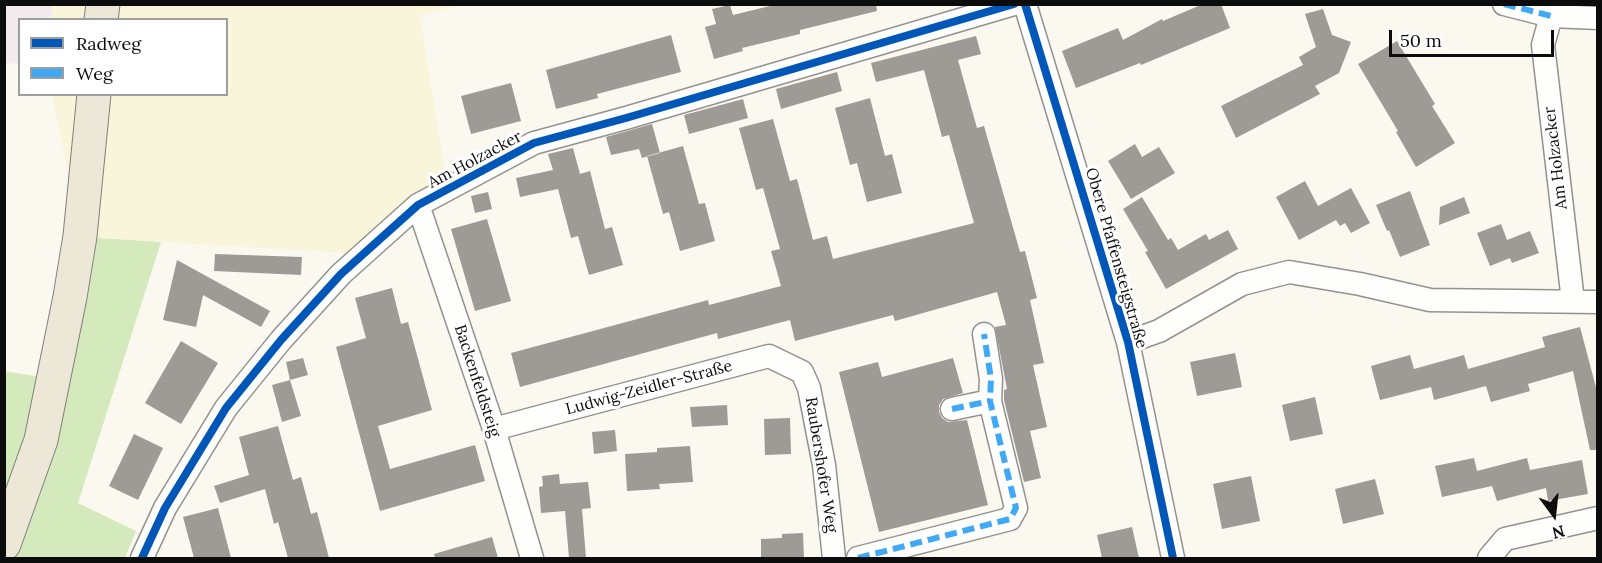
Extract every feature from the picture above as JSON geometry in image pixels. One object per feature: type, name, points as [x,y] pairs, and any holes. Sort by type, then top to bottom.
[{"type":"main road","points":[[4,544],[41,440],[70,297],[80,236],[94,96]]},
{"type":"street","name":"Am Holzacker","points":[[142,558],[165,508],[226,408],[281,340],[341,274],[418,205],[534,143],[1014,4]]},
{"type":"street","name":"Obere Pfaffensteigstraße","points":[[1025,4],[1128,342],[1173,558]]},
{"type":"street","points":[[1504,4],[1551,16],[1598,18]]},
{"type":"street","name":"Am Holzacker","points":[[1551,16],[1543,45],[1573,301]]},
{"type":"street","name":"Backenfeldsteig","points":[[418,205],[494,429],[532,558]]},
{"type":"street","name":"Obere Pfaffensteigstraße","points":[[1128,342],[1159,331],[1242,284],[1289,272],[1360,284],[1430,300],[1598,302]]},
{"type":"street","points":[[858,558],[1010,519],[1016,508],[990,401],[991,379],[984,334]]},
{"type":"street","name":"Ludwig-Zeidler-Straße","points":[[494,429],[769,356],[802,372]]},
{"type":"street","name":"Raubershofer Weg","points":[[802,372],[809,388],[824,465],[834,558]]},
{"type":"street","points":[[952,409],[990,401]]},
{"type":"street","points":[[1489,558],[1505,539],[1598,518]]},
{"type":"shaded area","points":[[53,4],[462,5],[420,15],[447,184],[410,206],[346,253],[82,237],[52,96],[228,96],[228,18],[51,18]]},
{"type":"shaded area","points":[[4,5],[53,5],[51,18],[18,18],[18,63],[5,64]]},
{"type":"green space","points":[[82,237],[161,242],[78,503],[136,531],[125,558],[5,558],[4,371],[60,380]]},
{"type":"building","points":[[778,4],[876,4],[877,11],[800,30],[800,34],[742,48],[743,51],[714,59],[705,27],[716,24],[712,9],[730,5],[733,15]]},
{"type":"building","points":[[1203,4],[1221,4],[1230,28],[1141,65],[1140,63],[1076,88],[1062,51],[1118,28],[1123,40],[1162,19],[1163,21]]},
{"type":"building","points":[[1323,9],[1332,35],[1351,42],[1339,73],[1315,86],[1320,94],[1236,138],[1221,106],[1303,65],[1299,57],[1316,47],[1305,14]]},
{"type":"building","points":[[671,35],[681,72],[597,94],[598,98],[556,109],[546,70]]},
{"type":"building","points":[[976,36],[981,54],[958,60],[977,128],[984,126],[1020,252],[1025,251],[1037,298],[1030,300],[1044,363],[1033,365],[1047,427],[1030,431],[1041,478],[1024,482],[1004,400],[1004,390],[1007,389],[995,327],[1006,325],[997,292],[895,321],[893,315],[795,341],[790,320],[718,339],[717,333],[520,387],[511,353],[708,300],[709,305],[781,286],[771,251],[780,249],[763,188],[756,190],[739,128],[773,119],[790,181],[797,179],[813,240],[827,236],[833,259],[974,223],[949,135],[942,137],[924,70],[876,82],[871,63]]},
{"type":"building","points":[[1397,41],[1435,104],[1432,106],[1455,143],[1416,167],[1396,132],[1398,131],[1358,64]]},
{"type":"building","points":[[837,72],[842,91],[781,109],[776,89]]},
{"type":"building","points":[[511,83],[521,121],[471,134],[461,96]]},
{"type":"building","points":[[870,98],[885,156],[892,154],[902,193],[867,202],[857,163],[850,165],[835,108]]},
{"type":"building","points":[[743,99],[748,118],[689,134],[684,115]]},
{"type":"building","points":[[652,124],[660,153],[642,158],[639,149],[611,155],[606,137]]},
{"type":"building","points":[[1135,144],[1142,157],[1159,147],[1175,173],[1131,199],[1108,161]]},
{"type":"building","points":[[683,146],[699,204],[705,203],[715,241],[680,251],[669,212],[663,214],[647,156]]},
{"type":"building","points":[[573,148],[580,174],[590,171],[605,229],[612,227],[623,265],[589,275],[578,236],[571,238],[558,189],[520,197],[516,178],[553,170],[548,154]]},
{"type":"building","points":[[1305,181],[1318,206],[1351,188],[1370,223],[1351,233],[1345,223],[1340,226],[1336,220],[1299,240],[1276,197]]},
{"type":"building","points":[[1410,191],[1430,245],[1400,257],[1376,205]]},
{"type":"building","points":[[488,192],[492,209],[475,213],[471,196]]},
{"type":"building","points":[[1142,197],[1168,240],[1171,238],[1178,250],[1206,234],[1209,240],[1228,230],[1238,249],[1166,289],[1145,252],[1148,251],[1123,209]]},
{"type":"building","points":[[1464,197],[1470,213],[1439,225],[1440,207]]},
{"type":"building","points":[[487,219],[511,301],[475,311],[451,229]]},
{"type":"building","points":[[1501,224],[1507,240],[1530,231],[1539,253],[1512,263],[1510,258],[1490,266],[1477,233]]},
{"type":"building","points":[[215,254],[302,257],[301,275],[214,271]]},
{"type":"building","points":[[177,260],[270,311],[261,327],[203,295],[196,327],[163,320]]},
{"type":"building","points":[[392,288],[401,324],[408,322],[432,410],[378,426],[390,469],[475,445],[485,481],[380,511],[336,347],[366,338],[355,298]]},
{"type":"building","points":[[1580,327],[1598,395],[1598,450],[1590,450],[1573,371],[1528,384],[1530,391],[1491,402],[1486,386],[1434,400],[1431,387],[1380,400],[1371,366],[1410,355],[1414,369],[1464,355],[1468,369],[1545,347],[1542,337]]},
{"type":"building","points":[[181,341],[218,363],[181,424],[145,403]]},
{"type":"building","points":[[1235,353],[1242,387],[1197,396],[1190,362]]},
{"type":"building","points":[[303,358],[308,375],[290,380],[286,362]]},
{"type":"building","points":[[953,358],[963,393],[943,399],[939,405],[939,412],[948,422],[967,420],[988,505],[879,532],[839,372],[878,362],[882,377]]},
{"type":"building","points":[[290,380],[301,416],[282,422],[272,385]]},
{"type":"building","points":[[1315,397],[1323,434],[1290,441],[1282,405]]},
{"type":"building","points":[[727,405],[728,425],[692,427],[690,407]]},
{"type":"building","points":[[790,418],[791,454],[765,455],[764,419]]},
{"type":"building","points":[[278,426],[293,480],[301,477],[311,514],[317,512],[329,558],[288,558],[278,522],[274,524],[265,489],[220,503],[214,486],[249,475],[239,437]]},
{"type":"building","points":[[615,430],[617,451],[594,454],[592,432]]},
{"type":"building","points":[[134,434],[163,448],[138,500],[109,486]]},
{"type":"building","points":[[690,446],[693,482],[659,484],[660,489],[627,491],[625,454],[657,452],[657,448]]},
{"type":"building","points":[[1474,458],[1477,471],[1527,458],[1530,470],[1582,460],[1588,494],[1548,501],[1546,488],[1497,501],[1492,486],[1442,497],[1435,466]]},
{"type":"building","points":[[559,474],[560,484],[588,482],[591,508],[582,509],[586,558],[569,558],[565,511],[541,513],[539,487],[543,486],[542,476]]},
{"type":"building","points":[[1251,476],[1260,521],[1222,529],[1213,484]]},
{"type":"building","points":[[1375,479],[1384,514],[1343,524],[1335,489]]},
{"type":"building","points":[[218,508],[231,558],[194,558],[183,517]]},
{"type":"building","points":[[1132,527],[1139,558],[1102,558],[1097,535]]},
{"type":"building","points":[[803,533],[804,558],[761,558],[761,539],[782,538],[782,534]]},
{"type":"building","points":[[492,537],[498,558],[435,558],[434,554]]},
{"type":"marked path","points":[[1504,4],[1551,16]]},
{"type":"marked path","points":[[858,558],[1010,519],[1016,508],[990,401],[991,379],[984,334]]},
{"type":"marked path","points":[[952,409],[990,401]]},
{"type":"cycle path","points":[[142,558],[165,508],[226,408],[281,340],[341,274],[418,205],[534,143],[1014,4]]},
{"type":"cycle path","points":[[1025,4],[1128,342],[1173,558]]}]
